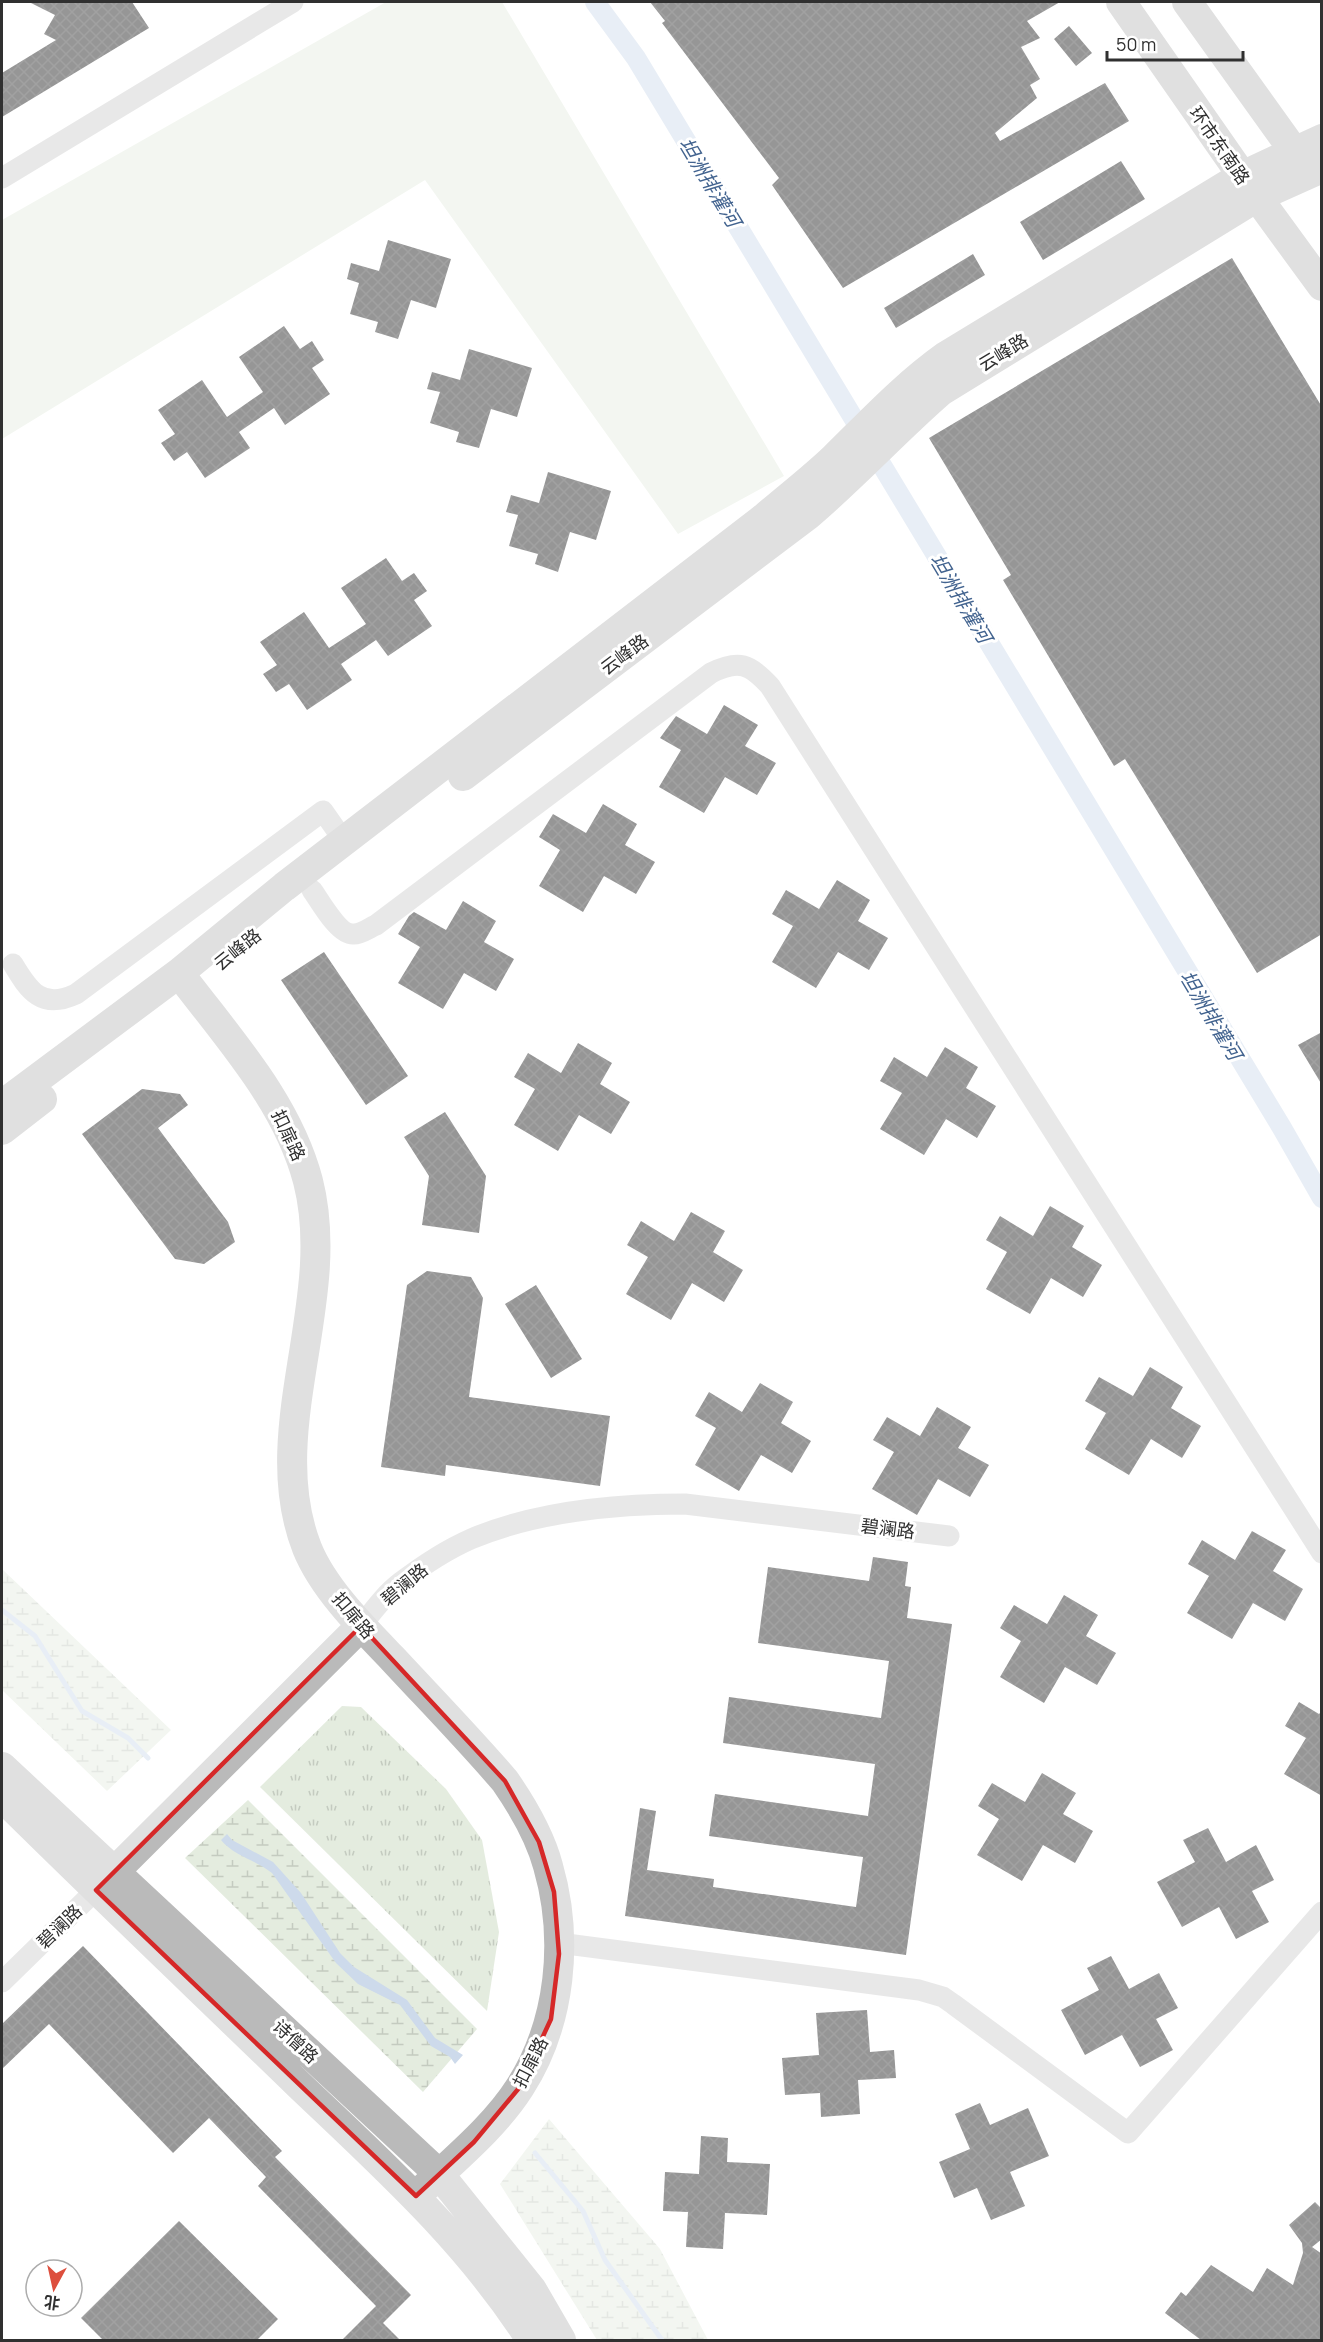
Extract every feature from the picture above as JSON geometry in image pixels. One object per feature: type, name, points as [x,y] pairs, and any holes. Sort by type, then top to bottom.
[{"type":"street","points":[[2,178],[293,2]]},
{"type":"street","name":"环市东南路","points":[[1122,2],[1249,187],[1322,286]]},
{"type":"street","points":[[1188,2],[1312,171]]},
{"type":"street","name":"云峰路","points":[[2,1130],[184,980],[344,841],[798,507],[847,482],[912,416],[946,356],[1249,187],[1312,171],[1322,139]]},
{"type":"street","name":"云峰路","points":[[2,1105],[312,890],[798,507]]},
{"type":"street","points":[[312,890],[339,928],[347,933],[353,934],[376,925],[711,673],[735,664],[756,670],[770,686],[1322,1553]]},
{"type":"street","points":[[18,972],[34,995],[51,1000],[66,999],[76,994],[323,811],[344,841]]},
{"type":"street","name":"扣扉路","points":[[184,980],[277,1107],[298,1149],[308,1182],[314,1217],[316,1257],[293,1442],[293,1490],[304,1538],[318,1570],[361,1626],[483,1755],[519,1802],[548,1865],[554,1892],[559,1943],[556,1992],[541,2044],[519,2088],[474,2142],[416,2196]]},
{"type":"street","name":"碧澜路","points":[[2,1982],[361,1626],[400,1583],[471,1539],[515,1525],[594,1509],[650,1504],[685,1504],[949,1536]]},
{"type":"street","name":"诗僧路","points":[[2,1767],[105,1881],[416,2196],[474,2260],[531,2340]]},
{"type":"street","name":"诗僧路","points":[[2,1797],[105,1881],[439,2174],[532,2290],[561,2340]]},
{"type":"street","points":[[559,1943],[908,1988],[933,1994],[953,2004],[1128,2133],[1322,1912]]},
{"type":"highlighted area","points":[[361,1626],[505,1781],[539,1842],[554,1892],[559,1954],[551,2019],[519,2088],[474,2142],[416,2196],[96,1890]]},
{"type":"green space","points":[[386,2],[502,2],[784,476],[678,534],[425,180],[2,439],[2,220]]},
{"type":"green space","points":[[2,1569],[171,1730],[107,1791],[2,1690]]},
{"type":"green space","points":[[342,1706],[361,1707],[446,1789],[482,1840],[499,1932],[487,2011],[260,1787]]},
{"type":"green space","points":[[248,1800],[477,2029],[423,2092],[185,1858]]},
{"type":"green space","points":[[549,2119],[660,2249],[708,2340],[597,2340],[500,2184]]},
{"type":"water","points":[[227,1834],[232,1840],[273,1862],[301,1893],[340,1953],[354,1967],[407,2000],[435,2038],[463,2055],[455,2064],[450,2057],[431,2046],[400,2005],[358,1984],[336,1963],[272,1873],[226,1845],[221,1840]]},
{"type":"building","points":[[29,2],[132,2],[149,28],[2,117],[2,73],[56,40],[44,34],[55,15]]},
{"type":"building","points":[[650,2],[1060,2],[1027,21],[1040,38],[1021,47],[1040,79],[1030,85],[1037,98],[995,133],[1000,141],[1105,83],[1129,121],[843,288],[772,185],[779,178],[662,23],[665,21]]},
{"type":"building","points":[[1069,26],[1092,53],[1076,66],[1054,39]]},
{"type":"building","points":[[1121,161],[1145,199],[1043,260],[1020,222]]},
{"type":"building","points":[[388,240],[451,259],[436,308],[411,300],[398,339],[375,332],[378,322],[350,314],[359,283],[347,279],[351,263],[379,271]]},
{"type":"building","points":[[973,254],[985,275],[896,328],[884,308]]},
{"type":"building","points":[[1232,258],[1322,407],[1322,934],[1257,973],[1125,759],[1114,766],[1003,580],[1011,575],[929,438]]},
{"type":"building","points":[[284,326],[300,349],[312,341],[324,360],[312,368],[330,394],[285,425],[274,408],[239,432],[250,448],[205,478],[187,452],[174,461],[161,443],[175,434],[158,410],[202,380],[227,417],[263,392],[239,357]]},
{"type":"building","points":[[469,349],[532,368],[517,417],[491,409],[479,448],[456,442],[459,432],[430,423],[440,392],[427,389],[432,372],[460,380]]},
{"type":"building","points":[[548,472],[611,491],[596,540],[570,532],[558,572],[535,564],[538,554],[509,546],[518,515],[506,512],[511,495],[539,503]]},
{"type":"building","points":[[386,558],[402,581],[414,573],[427,591],[414,600],[432,626],[388,656],[376,640],[341,664],[352,680],[307,710],[289,684],[276,692],[263,674],[277,665],[260,642],[304,612],[329,648],[366,624],[341,588]]},
{"type":"building","points":[[724,705],[758,725],[745,746],[776,763],[757,795],[725,777],[704,813],[659,787],[681,750],[660,738],[676,716],[707,734]]},
{"type":"building","points":[[603,804],[637,824],[625,845],[655,862],[636,894],[604,876],[583,912],[539,886],[560,850],[539,837],[553,814],[586,833]]},
{"type":"building","points":[[837,880],[870,900],[858,921],[888,938],[869,970],[838,952],[816,988],[772,962],[793,926],[772,914],[786,890],[819,909]]},
{"type":"building","points":[[463,901],[496,921],[484,942],[514,959],[496,991],[464,973],[443,1009],[398,983],[420,947],[398,934],[414,912],[446,930]]},
{"type":"building","points":[[324,952],[408,1076],[366,1105],[281,980]]},
{"type":"building","points":[[1322,1032],[1322,1085],[1298,1045]]},
{"type":"building","points":[[578,1043],[612,1063],[600,1084],[630,1102],[611,1134],[579,1115],[558,1151],[514,1125],[535,1089],[514,1077],[528,1053],[561,1073]]},
{"type":"building","points":[[945,1047],[978,1067],[966,1088],[996,1106],[977,1138],[946,1119],[924,1155],[880,1129],[902,1093],[880,1081],[894,1057],[927,1077]]},
{"type":"building","points":[[142,1089],[180,1094],[188,1105],[158,1128],[228,1222],[235,1242],[204,1264],[175,1259],[82,1134]]},
{"type":"building","points":[[445,1112],[486,1176],[479,1233],[422,1225],[429,1176],[404,1137]]},
{"type":"building","points":[[1050,1206],[1084,1226],[1072,1247],[1102,1265],[1083,1297],[1051,1278],[1030,1314],[986,1289],[1007,1252],[986,1240],[1000,1216],[1033,1236]]},
{"type":"building","points":[[691,1212],[725,1231],[713,1252],[743,1270],[724,1302],[692,1283],[671,1320],[626,1294],[648,1257],[627,1245],[641,1221],[674,1241]]},
{"type":"building","points":[[427,1271],[471,1277],[483,1298],[469,1397],[610,1416],[600,1486],[446,1465],[445,1476],[381,1467],[407,1285]]},
{"type":"building","points":[[536,1285],[582,1359],[551,1378],[505,1304]]},
{"type":"building","points":[[1150,1367],[1183,1387],[1171,1408],[1201,1426],[1182,1458],[1151,1439],[1129,1475],[1085,1449],[1106,1413],[1085,1401],[1099,1377],[1133,1396]]},
{"type":"building","points":[[760,1383],[793,1402],[781,1423],[811,1441],[792,1473],[761,1455],[739,1491],[695,1465],[716,1428],[695,1416],[709,1392],[742,1412]]},
{"type":"building","points":[[937,1407],[971,1427],[958,1448],[989,1465],[970,1497],[938,1479],[917,1515],[872,1489],[894,1452],[873,1440],[887,1417],[920,1436]]},
{"type":"building","points":[[1252,1531],[1286,1550],[1273,1571],[1303,1589],[1285,1621],[1253,1603],[1232,1639],[1187,1613],[1209,1576],[1188,1564],[1202,1540],[1235,1560]]},
{"type":"building","points":[[873,1557],[908,1562],[905,1586],[911,1587],[907,1618],[952,1624],[906,1955],[625,1916],[640,1808],[656,1811],[647,1870],[714,1879],[713,1887],[856,1907],[863,1857],[709,1836],[715,1794],[868,1816],[875,1764],[723,1743],[729,1697],[881,1718],[889,1661],[758,1643],[768,1567],[869,1581]]},
{"type":"building","points":[[1064,1595],[1098,1615],[1086,1636],[1116,1653],[1097,1685],[1065,1667],[1044,1703],[1000,1677],[1021,1641],[1000,1628],[1014,1605],[1047,1624]]},
{"type":"building","points":[[1299,1702],[1319,1714],[1322,1711],[1322,1796],[1284,1774],[1306,1738],[1285,1726]]},
{"type":"building","points":[[1042,1773],[1076,1793],[1063,1814],[1093,1831],[1075,1863],[1043,1845],[1022,1881],[977,1855],[999,1819],[978,1806],[992,1783],[1025,1802]]},
{"type":"building","points":[[1208,1828],[1226,1862],[1256,1845],[1274,1880],[1252,1891],[1269,1922],[1236,1939],[1219,1907],[1182,1927],[1157,1882],[1195,1862],[1183,1840]]},
{"type":"building","points":[[83,1946],[282,2151],[275,2157],[411,2295],[383,2323],[400,2340],[342,2340],[376,2306],[258,2186],[266,2177],[209,2118],[173,2153],[49,2024],[2,2069],[2,2024]]},
{"type":"building","points":[[1111,1956],[1129,1989],[1159,1973],[1178,2008],[1156,2019],[1173,2050],[1140,2067],[1122,2035],[1085,2055],[1061,2010],[1099,1990],[1087,1968]]},
{"type":"building","points":[[867,2010],[870,2052],[894,2050],[896,2078],[858,2080],[860,2114],[821,2117],[820,2093],[785,2095],[782,2058],[819,2055],[816,2013]]},
{"type":"building","points":[[980,2103],[990,2125],[1028,2108],[1049,2156],[1010,2172],[1025,2206],[991,2220],[977,2188],[954,2198],[939,2162],[970,2149],[955,2114]]},
{"type":"building","points":[[701,2136],[728,2138],[727,2162],[770,2164],[767,2215],[725,2213],[723,2249],[686,2247],[688,2212],[663,2211],[665,2172],[699,2174]]},
{"type":"building","points":[[1315,2202],[1322,2209],[1322,2239],[1312,2247],[1322,2254],[1322,2340],[1201,2340],[1165,2313],[1181,2292],[1186,2296],[1211,2265],[1253,2292],[1267,2268],[1293,2285],[1303,2253],[1302,2243],[1289,2225]]},
{"type":"building","points":[[179,2221],[278,2319],[257,2340],[103,2340],[81,2318],[84,2318],[84,2315]]},
{"type":"waterway","name":"坦洲排灌河","points":[[595,2],[636,58],[1282,1128],[1322,1198]]},
{"type":"waterway","points":[[2,1610],[35,1636],[82,1711],[128,1738],[148,1758]]},
{"type":"waterway","points":[[535,2153],[583,2211],[605,2260],[662,2340]]}]
